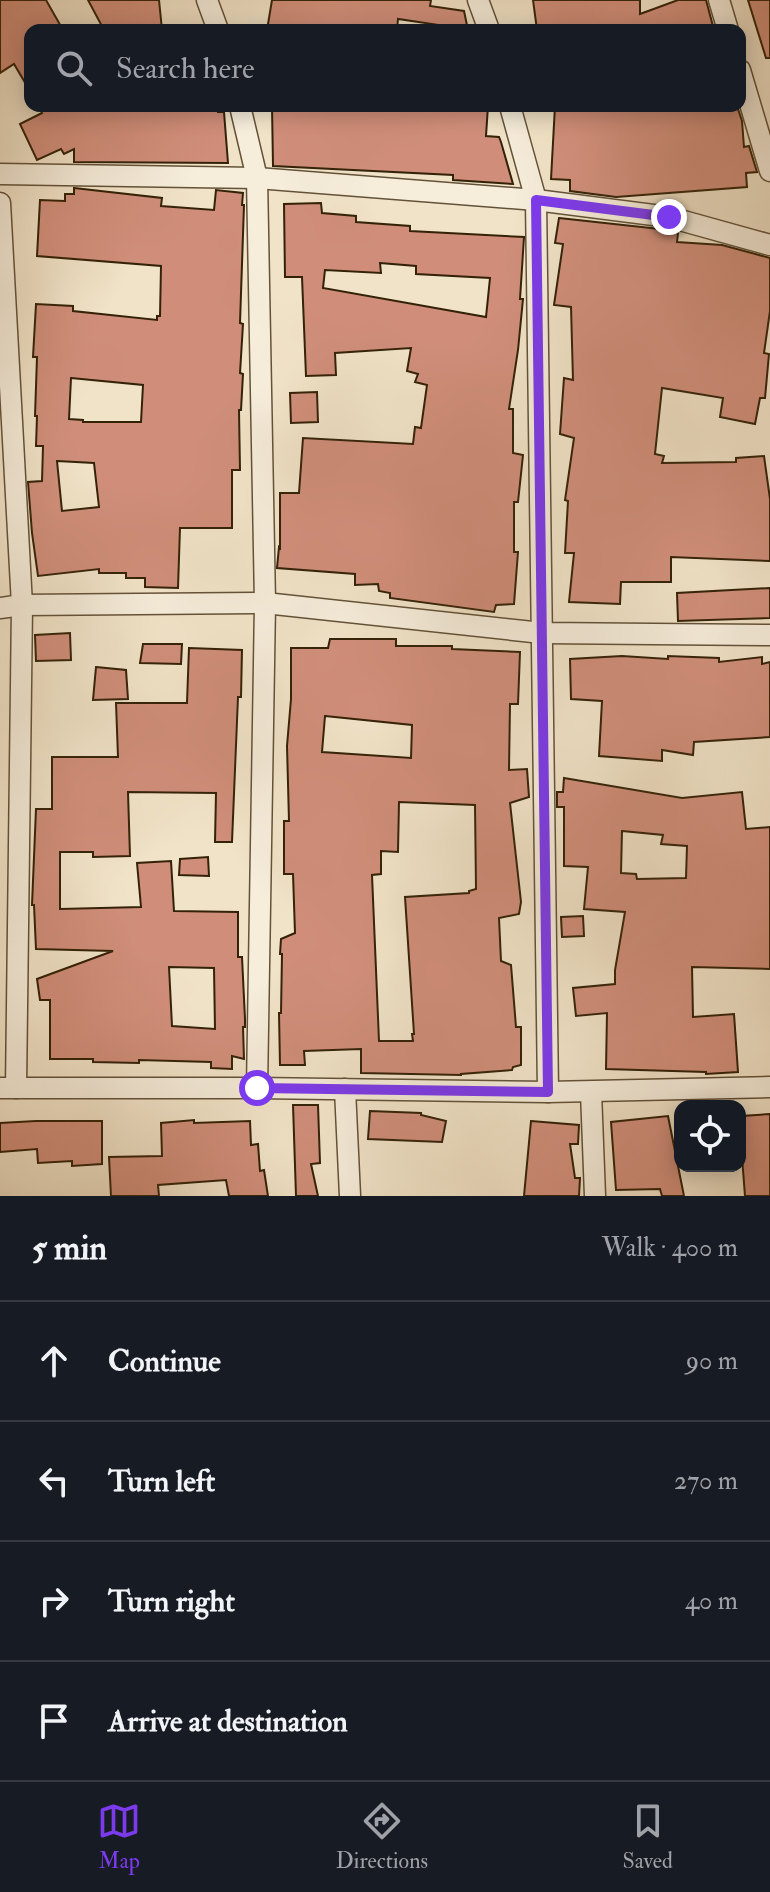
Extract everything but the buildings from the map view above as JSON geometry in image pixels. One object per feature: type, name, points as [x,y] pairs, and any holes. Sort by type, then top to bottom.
[{"type":"street","points":[[207,0],[216,24]]},
{"type":"street","points":[[478,0],[487,24]]},
{"type":"street","points":[[719,0],[726,24]]},
{"type":"street","points":[[746,90],[770,171]]},
{"type":"street","points":[[241,112],[257,178],[265,603],[257,1088]]},
{"type":"street","points":[[512,112],[536,200],[548,1092]]},
{"type":"street","points":[[0,174],[257,178],[536,200],[669,217],[770,245]]},
{"type":"street","points":[[0,203],[22,605],[8,1088],[591,1092],[770,1087]]},
{"type":"street","points":[[0,608],[22,605],[265,603],[542,633],[770,635]]},
{"type":"street","points":[[345,1089],[350,1196]]},
{"type":"street","points":[[591,1092],[595,1196]]},
{"type":"route","points":[[257,1088],[548,1092],[536,200],[669,217]]}]
